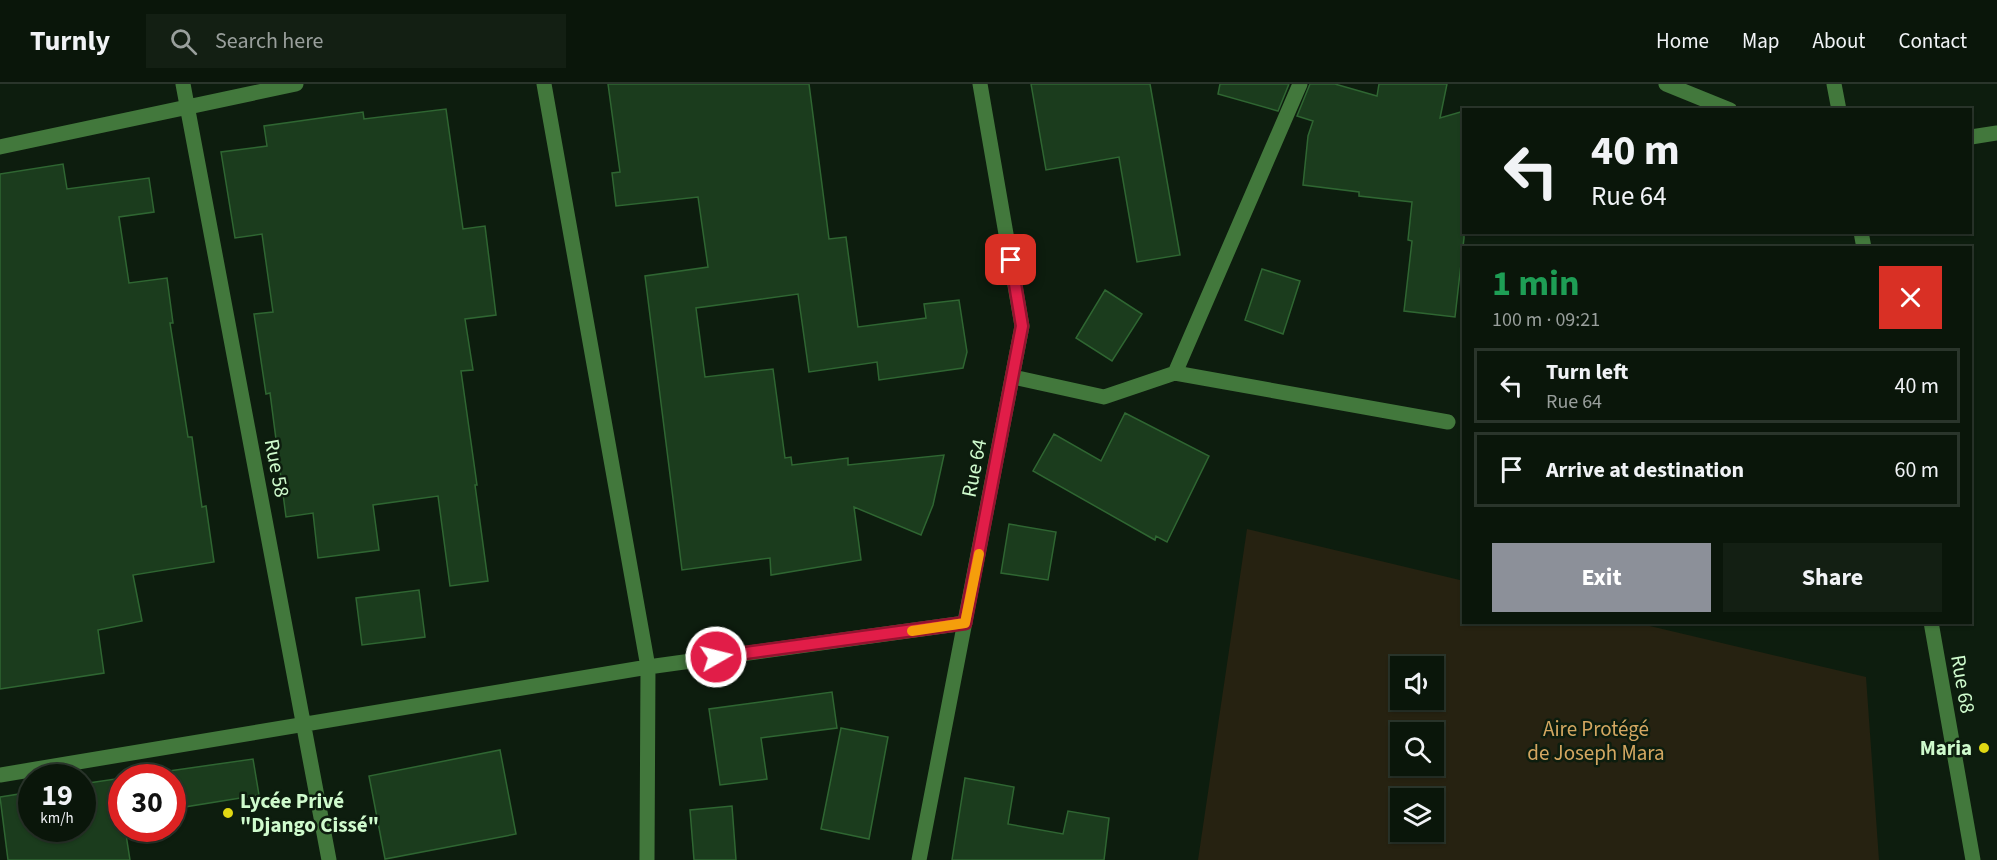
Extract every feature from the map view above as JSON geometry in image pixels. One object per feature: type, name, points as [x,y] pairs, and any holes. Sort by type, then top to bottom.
[{"type":"street","name":"Rue 58","points":[[183,84],[329,860]]},
{"type":"street","points":[[0,147],[296,84]]},
{"type":"street","points":[[544,84],[648,667],[647,860]]},
{"type":"street","name":"Rue 64","points":[[919,860],[1022,326],[980,84]]},
{"type":"street","points":[[1175,373],[1300,84]]},
{"type":"street","points":[[1666,84],[1725,108]]},
{"type":"street","points":[[1834,84],[1839,108]]},
{"type":"street","points":[[1972,138],[1997,134]]},
{"type":"street","points":[[1013,377],[1104,397],[1175,373],[1448,422]]},
{"type":"street","points":[[0,775],[648,667],[965,623]]},
{"type":"street","name":"Rue 68","points":[[1931,624],[1973,860]]},
{"type":"green space","name":"Aire Protégé de Joseph Mara","points":[[1247,529],[1462,581],[1462,624],[1641,624],[1866,677],[1879,860],[1198,860]]},
{"type":"building","points":[[608,84],[809,84],[829,239],[846,237],[858,327],[926,318],[924,304],[959,300],[967,352],[963,368],[879,380],[877,362],[809,372],[798,294],[696,308],[705,377],[773,369],[785,458],[791,457],[792,465],[848,458],[848,465],[944,455],[933,505],[921,535],[854,507],[861,560],[771,575],[770,558],[682,570],[645,276],[708,267],[698,197],[616,206],[612,173],[620,172]]},
{"type":"building","points":[[1031,84],[1150,84],[1180,255],[1137,262],[1119,157],[1046,170]]},
{"type":"building","points":[[1220,84],[1289,84],[1278,111],[1218,94]]},
{"type":"building","points":[[1310,84],[1335,84],[1377,96],[1379,84],[1447,84],[1440,118],[1462,112],[1462,234],[1464,238],[1455,317],[1404,311],[1412,241],[1408,240],[1412,202],[1359,196],[1359,192],[1303,185],[1308,136],[1313,121],[1297,116]]},
{"type":"building","points":[[446,109],[463,229],[485,226],[496,315],[465,319],[473,370],[461,371],[488,581],[450,586],[438,496],[373,505],[379,550],[318,558],[313,513],[286,517],[270,393],[266,394],[254,314],[273,312],[262,234],[235,238],[221,152],[267,146],[264,126],[363,112],[364,119]]},
{"type":"building","points":[[63,164],[67,189],[149,178],[154,212],[119,217],[129,283],[167,278],[173,323],[170,323],[188,437],[192,437],[202,507],[206,506],[214,562],[133,575],[142,621],[98,630],[104,673],[0,689],[0,174]]},
{"type":"building","points":[[1262,269],[1300,281],[1283,334],[1245,320]]},
{"type":"building","points":[[1105,290],[1142,314],[1112,361],[1076,338]]},
{"type":"building","points":[[1125,413],[1209,456],[1167,542],[1156,536],[1155,540],[1033,471],[1054,434],[1101,461]]},
{"type":"building","points":[[1009,524],[1056,532],[1048,580],[1001,573]]},
{"type":"building","points":[[419,590],[425,637],[362,645],[356,598]]},
{"type":"building","points":[[832,692],[837,728],[761,738],[767,779],[720,785],[709,709]]},
{"type":"building","points":[[841,728],[888,737],[869,839],[821,829]]},
{"type":"building","points":[[500,750],[516,834],[385,859],[369,776]]},
{"type":"building","points":[[253,759],[259,795],[186,807],[186,769]]},
{"type":"building","points":[[965,778],[1014,787],[1008,824],[1063,834],[1068,811],[1109,818],[1104,860],[952,860]]},
{"type":"building","points":[[108,780],[108,842],[127,842],[130,860],[8,860],[0,797],[18,794],[18,842],[96,842],[96,782]]},
{"type":"building","points":[[732,806],[736,860],[694,860],[690,810]]},
{"type":"slow traffic","points":[[912,631],[965,623],[979,554]]},
{"type":"place","name":"Maria","points":[[1984,748]]},
{"type":"place","name":"Lycée Privé \"Django Cissé\"","points":[[228,813]]},
{"type":"route","points":[[716,657],[965,623],[1022,326],[1011,260]]}]
